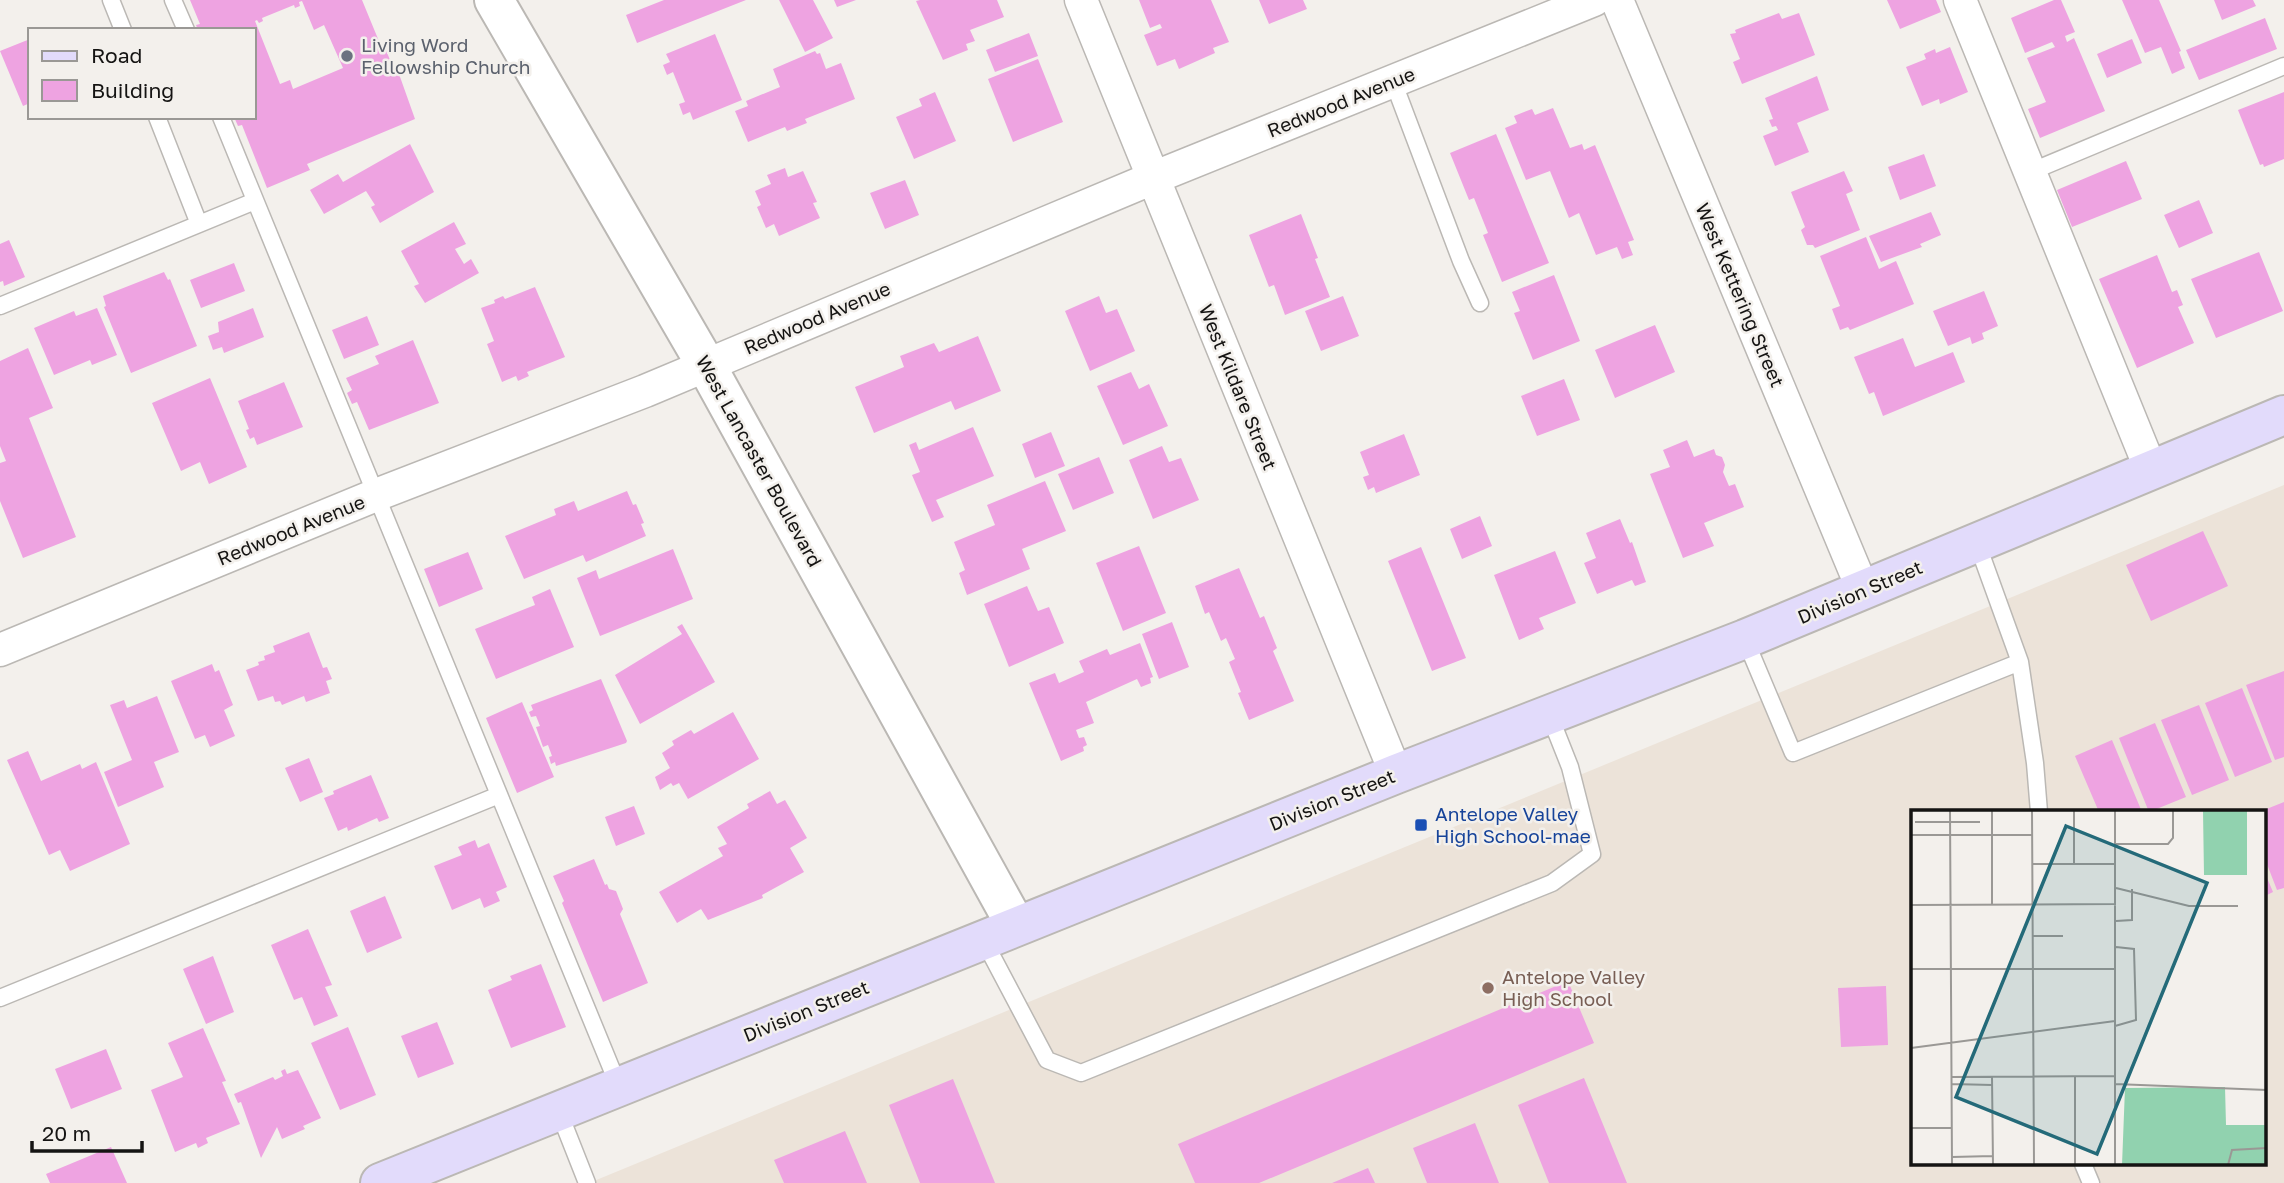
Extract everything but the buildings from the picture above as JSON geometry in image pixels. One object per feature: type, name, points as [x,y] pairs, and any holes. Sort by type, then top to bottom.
[{"type":"main road","name":"Division Street","points":[[380,1183],[1396,774],[1745,639],[2284,415]]},
{"type":"street","name":"West Lancaster Boulevard","points":[[494,0],[706,365],[1000,933]]},
{"type":"street","name":"West Kildare Street","points":[[1081,0],[1396,774]]},
{"type":"street","name":"Redwood Avenue","points":[[0,650],[376,495],[628,398],[1153,178],[1594,0]]},
{"type":"street","name":"West Kettering Street","points":[[1617,0],[1863,590]]},
{"type":"street","points":[[1960,0],[2151,470]]},
{"type":"lane","points":[[111,0],[122,28]]},
{"type":"lane","points":[[173,0],[185,28]]},
{"type":"lane","points":[[2029,172],[2284,66]]},
{"type":"lane","points":[[1393,81],[1461,261],[1480,303]]},
{"type":"lane","points":[[158,119],[199,224]]},
{"type":"lane","points":[[222,119],[619,1087]]},
{"type":"lane","points":[[0,306],[256,201]]},
{"type":"lane","points":[[1977,543],[2020,662],[2035,763],[2039,810]]},
{"type":"lane","points":[[1745,639],[1793,753],[2020,662]]},
{"type":"lane","points":[[1000,933],[1047,1060],[1081,1073],[1552,883],[1592,854],[1570,767],[1549,714]]},
{"type":"lane","points":[[0,998],[499,795]]},
{"type":"lane","points":[[559,1112],[587,1183]]},
{"type":"lane","points":[[2084,1166],[2091,1183]]},
{"type":"shaded area","name":"Antelope Valley High School","points":[[2284,485],[2284,1183],[589,1183]]},
{"type":"place","name":"Living Word Fellowship Church","points":[[347,56]]},
{"type":"place","name":"Antelope Valley High School-mae","points":[[1421,825]]},
{"type":"place","name":"Antelope Valley High School","points":[[1488,988]]}]
